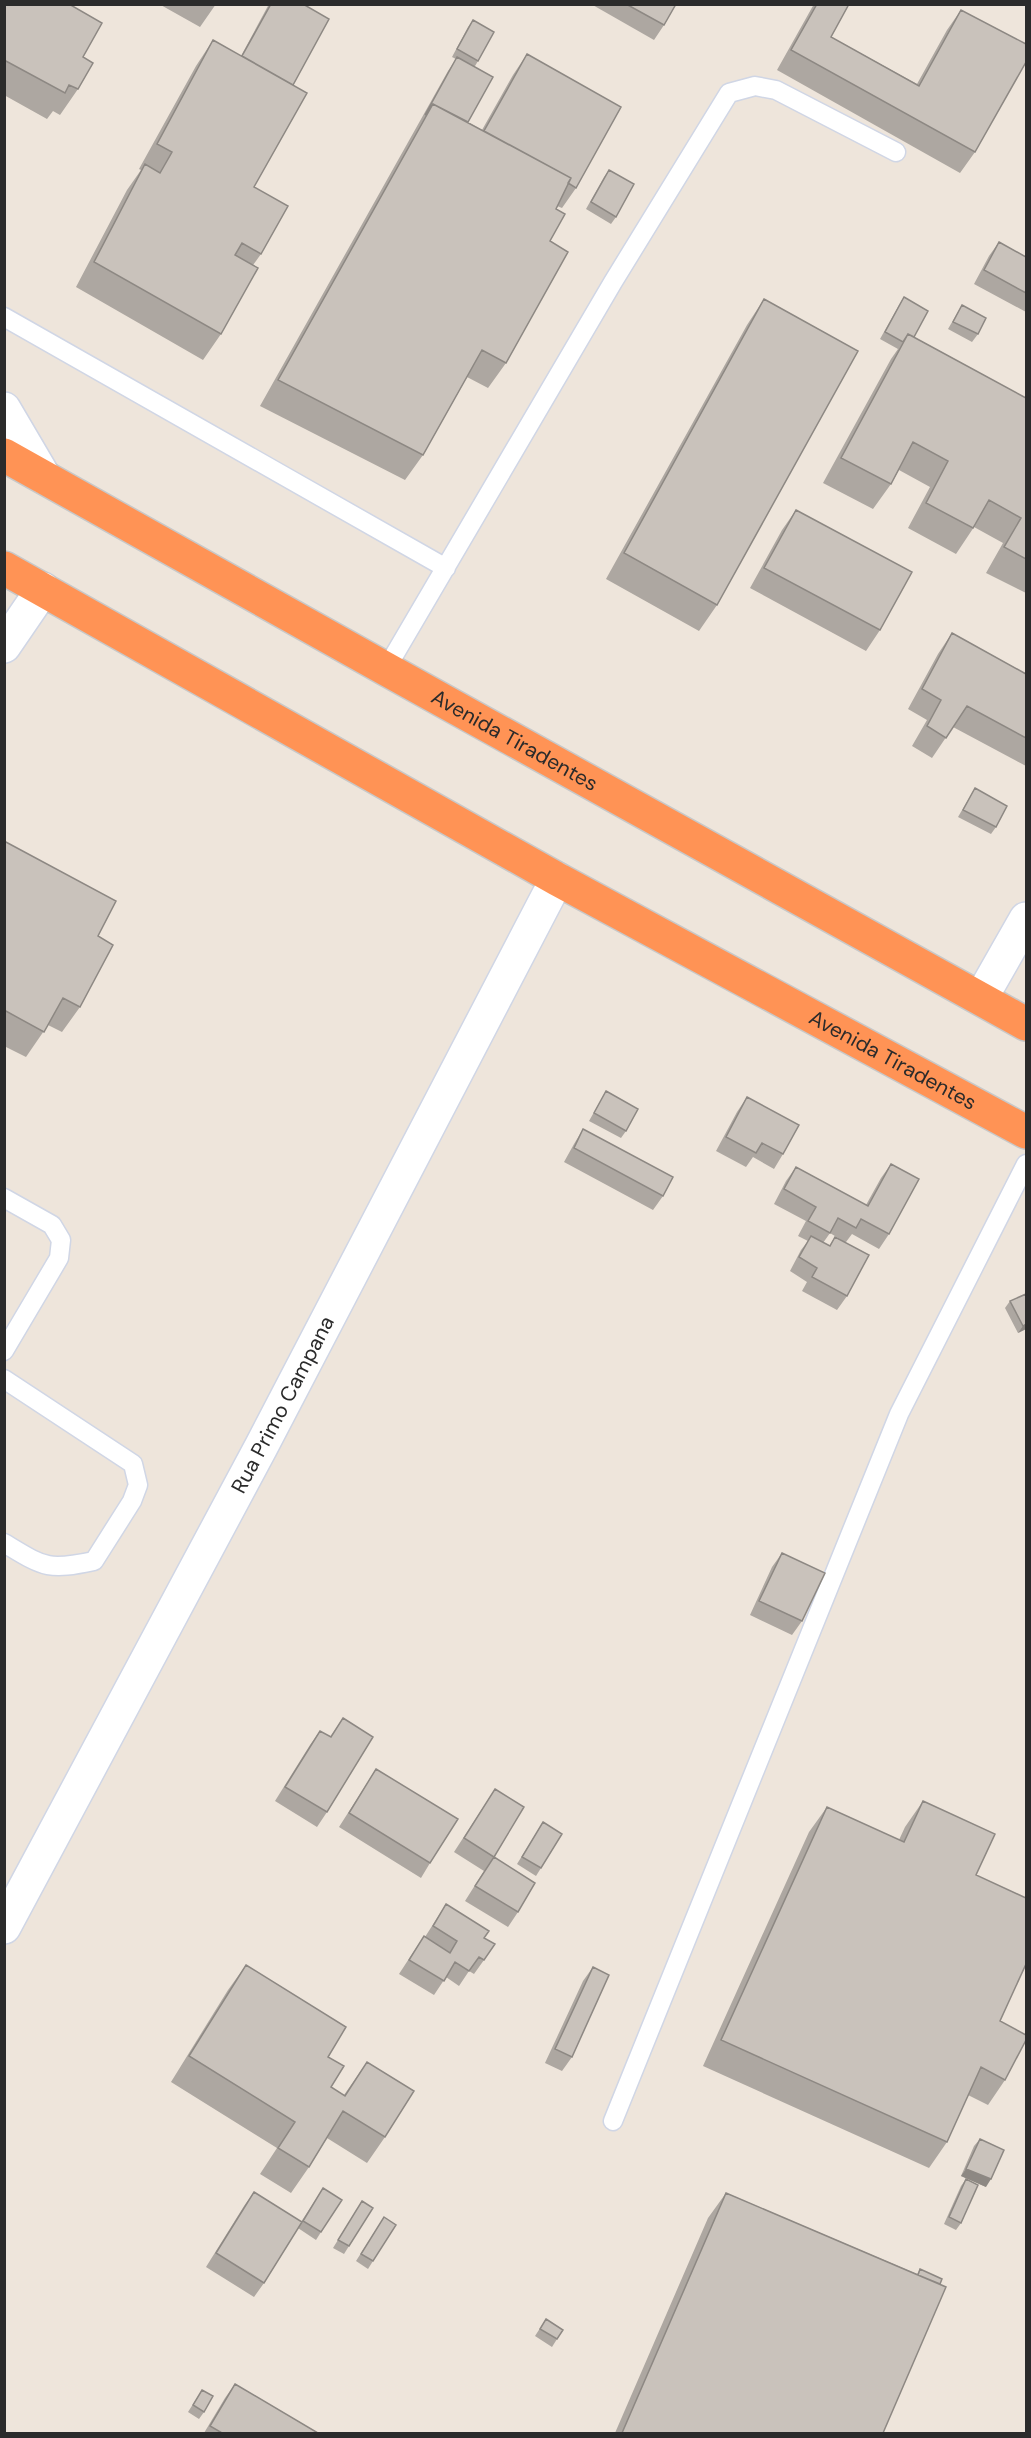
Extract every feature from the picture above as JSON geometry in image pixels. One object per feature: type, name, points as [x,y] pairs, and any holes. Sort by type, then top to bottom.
[{"type":"highway","name":"Avenida Tiradentes","points":[[4,455],[1026,1024]]},
{"type":"highway","name":"Avenida Tiradentes","points":[[4,567],[557,879],[1026,1132]]},
{"type":"street","points":[[4,409],[45,477]]},
{"type":"street","points":[[4,646],[43,589]]},
{"type":"street","name":"Rua Primo Campana","points":[[4,1927],[267,1436],[557,879]]},
{"type":"street","points":[[981,998],[1026,919]]},
{"type":"lane","points":[[386,669],[625,262],[729,93],[755,86],[776,90],[896,152]]},
{"type":"lane","points":[[4,317],[446,568]]},
{"type":"lane","points":[[613,2121],[899,1414],[1026,1164]]},
{"type":"lane","points":[[4,1198],[52,1225],[61,1240],[59,1258],[4,1351]]},
{"type":"lane","points":[[4,1379],[133,1464],[138,1485],[132,1501],[94,1561],[66,1567],[40,1565],[4,1543]]},
{"type":"building","points":[[4,4],[69,4],[102,23],[83,57],[93,63],[78,89],[69,85],[65,93],[4,60]]},
{"type":"building","points":[[271,4],[303,4],[329,19],[293,85],[242,56]]},
{"type":"building","points":[[626,4],[676,4],[664,25]]},
{"type":"building","points":[[817,4],[849,4],[831,37],[919,86],[961,10],[1026,44],[1026,62],[975,152],[791,50]]},
{"type":"building","points":[[473,20],[494,32],[478,61],[457,49]]},
{"type":"building","points":[[213,40],[307,93],[254,187],[288,206],[261,254],[242,243],[235,255],[258,268],[221,334],[94,262],[145,164],[160,173],[172,152],[157,144]]},
{"type":"building","points":[[527,54],[621,107],[576,188],[568,183],[571,178],[484,131]]},
{"type":"building","points":[[457,57],[493,77],[468,122],[433,104],[425,115]]},
{"type":"building","points":[[433,104],[571,178],[556,209],[565,214],[550,241],[568,252],[506,363],[482,350],[423,455],[278,380]]},
{"type":"building","points":[[609,170],[634,184],[616,217],[591,202]]},
{"type":"building","points":[[999,242],[1026,257],[1026,293],[984,270]]},
{"type":"building","points":[[904,297],[928,311],[914,337],[908,334],[903,342],[885,332]]},
{"type":"building","points":[[764,299],[858,351],[717,605],[624,553]]},
{"type":"building","points":[[962,305],[986,318],[978,334],[953,322]]},
{"type":"building","points":[[908,334],[1026,398],[1026,559],[1004,547],[1021,518],[989,500],[973,528],[926,503],[948,461],[913,442],[891,484],[841,458]]},
{"type":"building","points":[[796,510],[912,572],[880,630],[764,568]]},
{"type":"building","points":[[952,633],[1026,674],[1026,738],[967,706],[946,738],[927,726],[941,700],[922,689]]},
{"type":"building","points":[[975,788],[1007,806],[996,827],[963,810]]},
{"type":"building","points":[[4,841],[116,901],[98,936],[113,945],[80,1007],[63,998],[44,1032],[4,1010]]},
{"type":"building","points":[[606,1091],[638,1109],[626,1131],[594,1113]]},
{"type":"building","points":[[747,1097],[799,1125],[783,1154],[762,1143],[756,1153],[726,1137]]},
{"type":"building","points":[[583,1129],[673,1177],[663,1196],[574,1148]]},
{"type":"building","points":[[891,1164],[919,1179],[889,1234],[861,1219],[856,1228],[838,1218],[830,1233],[808,1221],[816,1207],[784,1189],[796,1167],[868,1206]]},
{"type":"building","points":[[811,1236],[830,1246],[835,1237],[869,1255],[847,1296],[812,1277],[817,1268],[799,1257]]},
{"type":"building","points":[[1026,1294],[1026,1324],[1023,1326],[1010,1301]]},
{"type":"building","points":[[782,1553],[825,1573],[802,1621],[759,1601]]},
{"type":"building","points":[[343,1718],[373,1737],[327,1812],[285,1787],[320,1731],[331,1737]]},
{"type":"building","points":[[376,1769],[458,1819],[430,1863],[349,1813]]},
{"type":"building","points":[[495,1789],[524,1807],[494,1857],[464,1838]]},
{"type":"building","points":[[923,1801],[995,1834],[976,1875],[1026,1898],[1026,1964],[1000,2021],[1026,2035],[1026,2040],[1005,2080],[981,2067],[947,2142],[721,2040],[827,1807],[904,1842]]},
{"type":"building","points":[[543,1822],[562,1834],[541,1868],[522,1857]]},
{"type":"building","points":[[494,1857],[535,1883],[518,1912],[475,1886]]},
{"type":"building","points":[[446,1904],[489,1931],[484,1938],[495,1944],[484,1960],[479,1957],[469,1971],[455,1962],[444,1981],[409,1960],[424,1936],[450,1953],[457,1941],[433,1926]]},
{"type":"building","points":[[246,1965],[346,2027],[328,2057],[344,2066],[331,2087],[345,2096],[367,2062],[414,2091],[385,2137],[343,2111],[309,2167],[278,2148],[295,2122],[189,2056]]},
{"type":"building","points":[[593,1967],[609,1975],[572,2057],[555,2049]]},
{"type":"building","points":[[980,2139],[1004,2150],[991,2179],[966,2169]]},
{"type":"building","points":[[966,2179],[978,2185],[961,2223],[949,2217]]},
{"type":"building","points":[[323,2188],[342,2200],[321,2232],[303,2221]]},
{"type":"building","points":[[254,2192],[302,2222],[264,2283],[216,2253]]},
{"type":"building","points":[[726,2193],[946,2287],[883,2433],[622,2433]]},
{"type":"building","points":[[362,2201],[373,2208],[349,2246],[338,2240]]},
{"type":"building","points":[[384,2217],[396,2225],[373,2261],[361,2254]]},
{"type":"building","points":[[920,2269],[942,2279],[940,2284],[918,2275]]},
{"type":"building","points":[[546,2319],[563,2330],[557,2339],[540,2329]]},
{"type":"building","points":[[235,2384],[318,2433],[222,2433],[210,2426]]},
{"type":"building","points":[[202,2390],[213,2396],[204,2412],[193,2405]]}]
